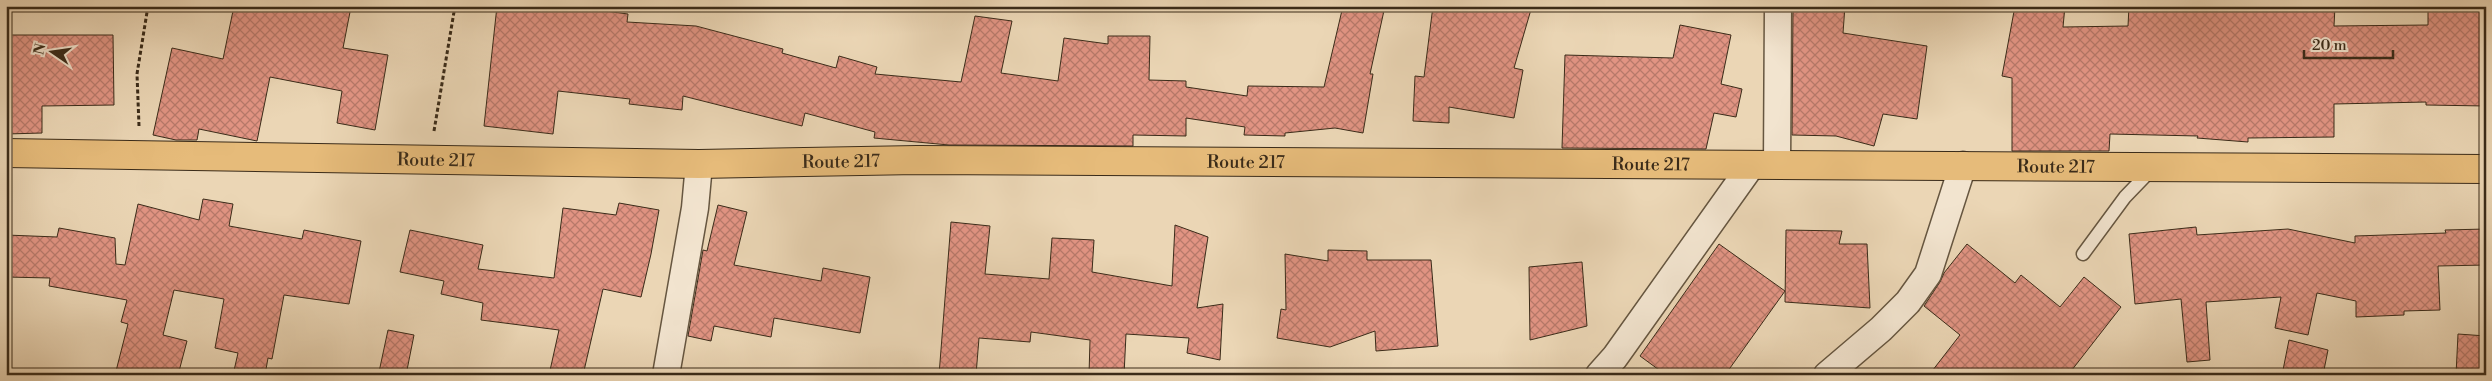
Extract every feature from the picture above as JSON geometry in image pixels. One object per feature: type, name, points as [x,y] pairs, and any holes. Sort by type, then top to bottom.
[{"type":"main road","name":"Route 217","points":[[6,153],[430,158],[699,164],[917,160],[2486,169]]},
{"type":"street","points":[[1599,375],[1764,165],[1778,6]]},
{"type":"street","points":[[666,375],[695,208],[699,164]]},
{"type":"street","points":[[1827,375],[1882,329],[1908,302],[1928,274],[1963,165]]},
{"type":"lane","points":[[2083,254],[2125,197],[2154,166]]},
{"type":"path","points":[[140,154],[137,74],[148,6]]},
{"type":"path","points":[[430,158],[455,6]]},
{"type":"building","points":[[234,6],[321,6],[350,12],[343,48],[388,55],[375,130],[337,123],[342,91],[270,77],[257,141],[199,129],[197,140],[176,140],[153,135],[172,48],[223,59]]},
{"type":"building","points":[[497,6],[567,6],[628,14],[627,22],[696,26],[783,49],[782,53],[836,68],[839,56],[877,67],[875,74],[961,82],[975,16],[1012,21],[1001,73],[1058,81],[1064,38],[1108,44],[1108,36],[1150,36],[1149,80],[1186,81],[1186,87],[1247,96],[1248,86],[1324,87],[1343,6],[1385,6],[1370,74],[1373,74],[1363,133],[1335,128],[1285,133],[1285,136],[1244,135],[1245,127],[1186,118],[1186,136],[1133,135],[1133,146],[949,145],[874,138],[875,132],[805,113],[802,126],[683,96],[682,110],[629,104],[630,99],[558,91],[553,134],[484,126]]},
{"type":"building","points":[[1433,6],[1532,6],[1514,68],[1523,70],[1514,118],[1449,107],[1449,123],[1413,121],[1415,76],[1424,77]]},
{"type":"building","points":[[1793,6],[1845,6],[1843,33],[1927,46],[1917,119],[1883,114],[1874,146],[1836,136],[1792,135]]},
{"type":"building","points":[[2015,6],[2065,6],[2063,27],[2128,26],[2129,6],[2335,6],[2334,26],[2428,25],[2428,6],[2486,6],[2486,106],[2426,105],[2426,102],[2334,104],[2334,137],[2248,138],[2248,142],[2197,138],[2198,136],[2110,134],[2109,151],[2012,151],[2012,78],[2002,76]]},
{"type":"building","points":[[1680,25],[1731,35],[1721,84],[1742,89],[1736,117],[1714,113],[1706,149],[1562,148],[1565,55],[1673,58]]},
{"type":"building","points":[[6,35],[113,35],[114,105],[42,106],[42,133],[6,134]]},
{"type":"building","points":[[203,199],[233,204],[229,226],[302,239],[304,230],[361,241],[349,304],[284,295],[272,359],[268,358],[265,375],[233,375],[238,353],[215,348],[224,299],[174,290],[163,335],[187,341],[178,375],[115,375],[128,324],[121,322],[127,300],[49,286],[50,278],[6,277],[6,235],[57,237],[59,228],[115,238],[116,264],[125,265],[138,204],[199,220]]},
{"type":"building","points":[[619,203],[659,210],[651,254],[641,297],[603,289],[583,375],[549,375],[559,330],[481,320],[483,303],[441,294],[444,281],[400,272],[410,230],[483,245],[478,269],[554,278],[563,208],[616,215]]},
{"type":"building","points":[[718,205],[747,212],[734,265],[821,281],[823,268],[870,277],[860,333],[774,318],[771,337],[714,326],[711,341],[688,336],[703,250],[707,251]]},
{"type":"building","points":[[951,222],[990,226],[985,274],[1049,279],[1052,238],[1094,240],[1092,272],[1172,286],[1175,225],[1208,237],[1197,308],[1223,304],[1220,360],[1187,353],[1189,338],[1126,334],[1124,375],[1089,375],[1090,340],[1031,332],[1030,342],[979,338],[976,375],[939,375]]},
{"type":"building","points":[[2196,227],[2197,235],[2288,229],[2355,243],[2355,236],[2446,233],[2445,230],[2486,229],[2486,265],[2438,266],[2440,310],[2404,311],[2404,315],[2356,317],[2356,301],[2317,293],[2308,335],[2275,328],[2281,297],[2206,302],[2210,360],[2187,362],[2181,299],[2135,304],[2129,234]]},
{"type":"building","points":[[1786,230],[1842,231],[1839,244],[1867,244],[1870,308],[1785,302]]},
{"type":"building","points":[[1719,244],[1785,291],[1725,375],[1666,375],[1640,356]]},
{"type":"building","points":[[1967,244],[2015,283],[2021,275],[2060,307],[2084,277],[2121,307],[2068,375],[1929,375],[1960,335],[1924,306],[1944,273]]},
{"type":"building","points":[[1328,250],[1367,251],[1367,260],[1431,260],[1438,346],[1376,351],[1375,331],[1330,347],[1277,338],[1281,309],[1286,310],[1285,254],[1328,261]]},
{"type":"building","points":[[1582,262],[1587,326],[1530,340],[1529,267]]},
{"type":"building","points":[[388,330],[414,335],[406,375],[379,372]]},
{"type":"building","points":[[2458,334],[2486,336],[2486,375],[2456,375]]},
{"type":"building","points":[[2289,340],[2328,350],[2323,375],[2282,375]]}]
